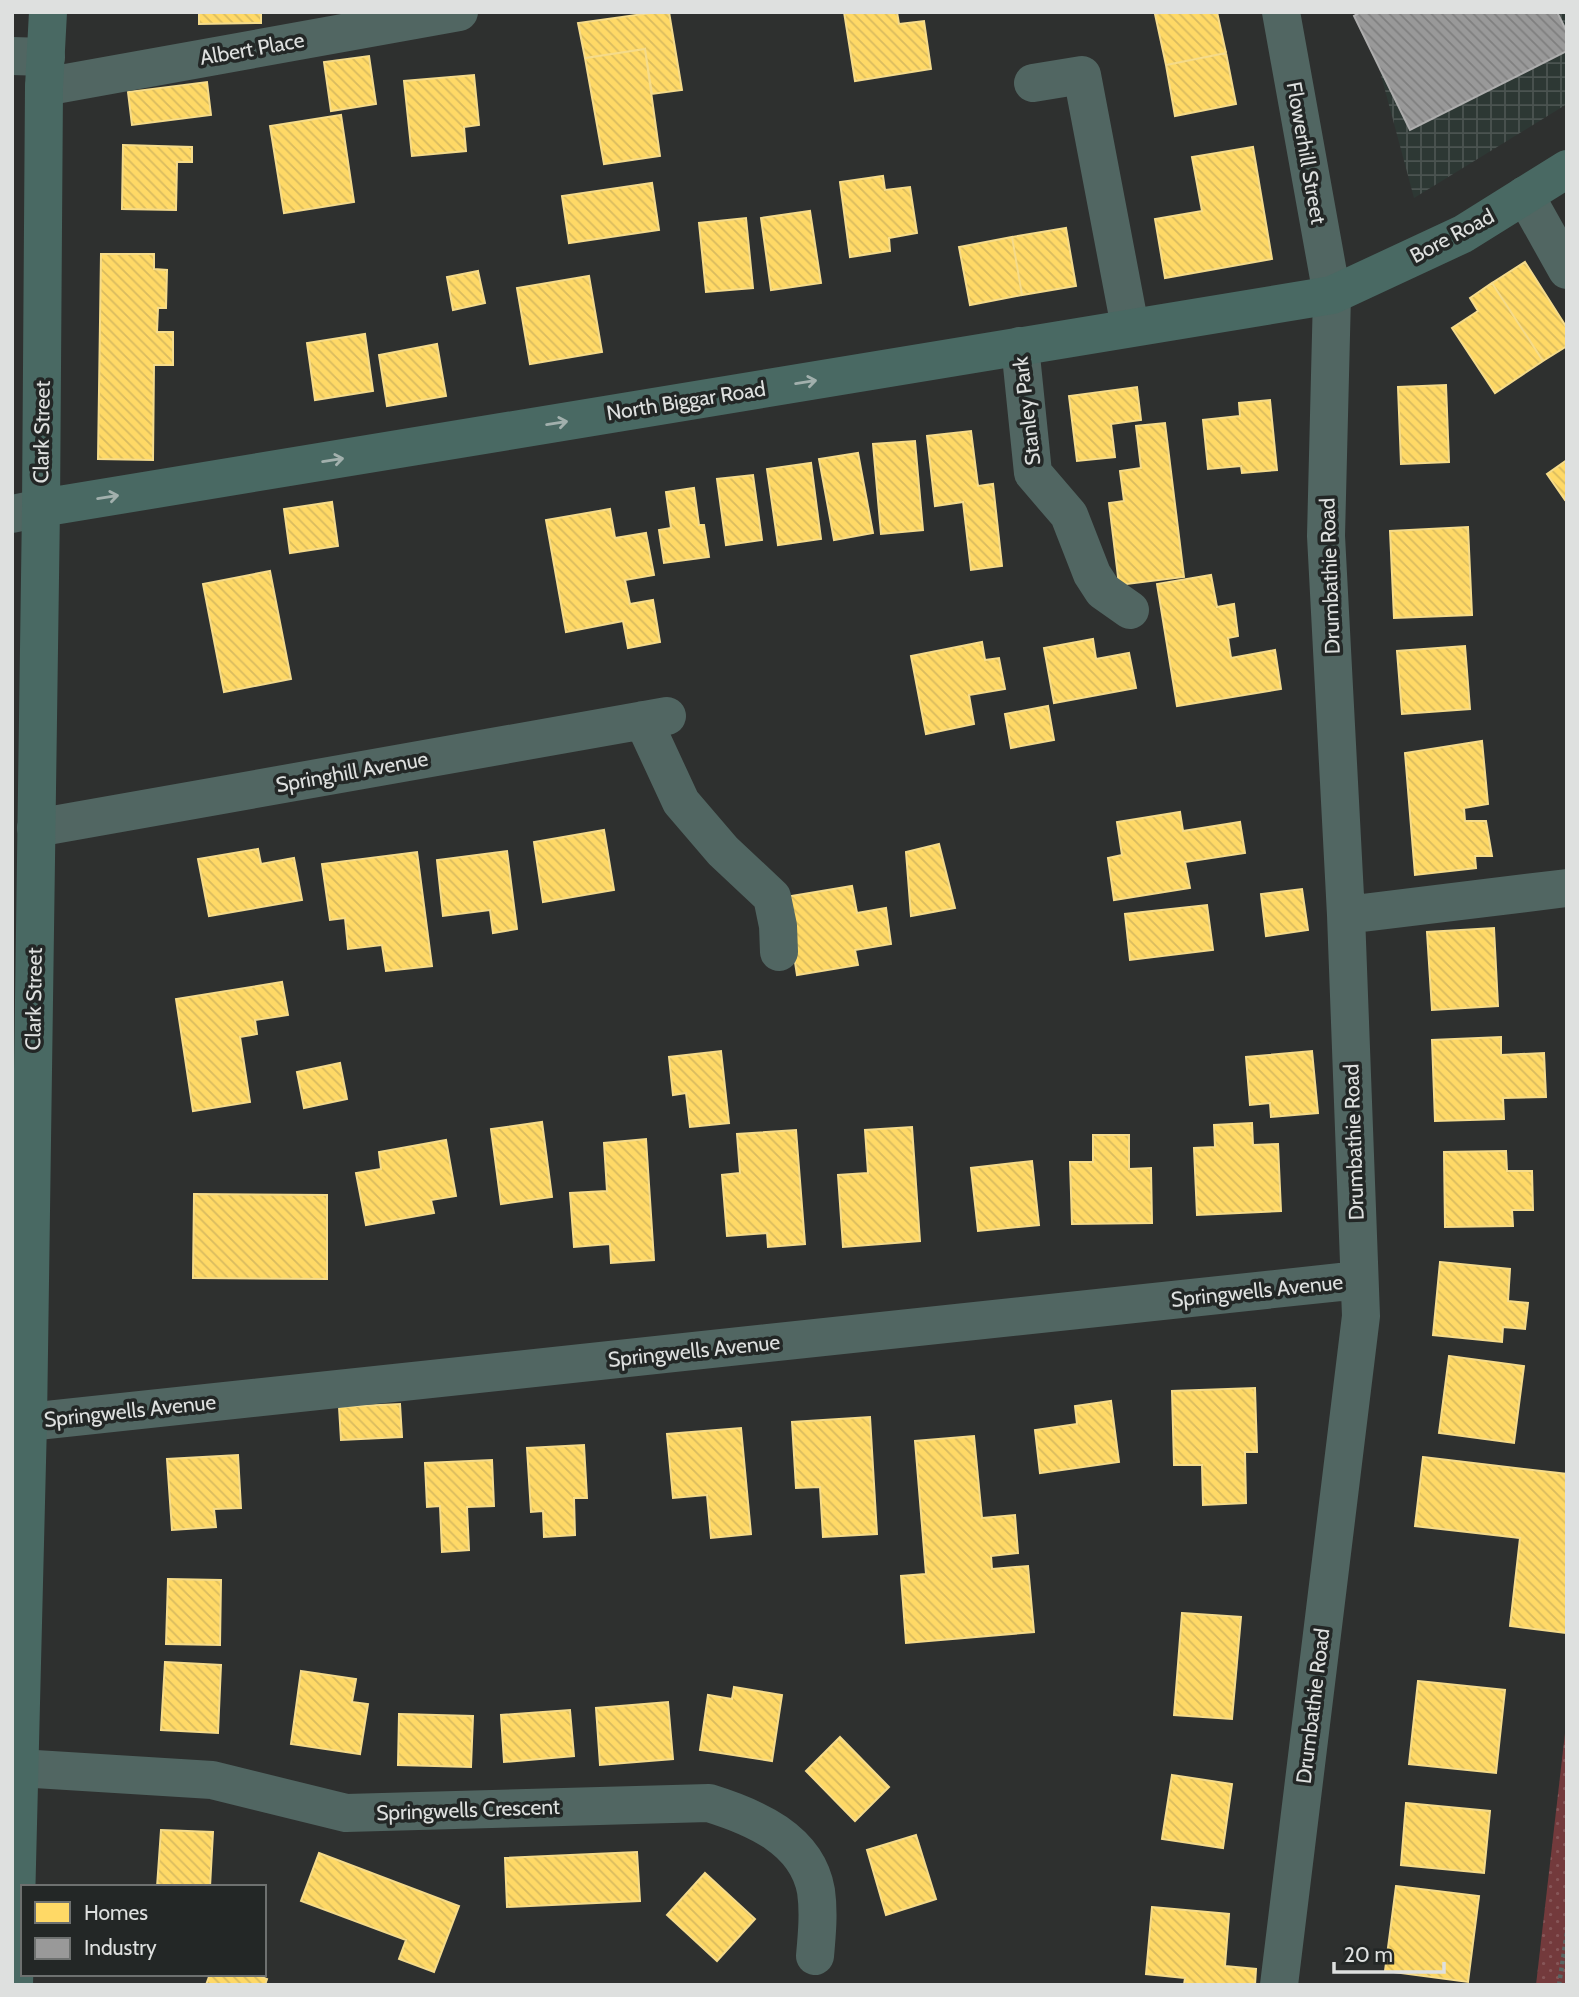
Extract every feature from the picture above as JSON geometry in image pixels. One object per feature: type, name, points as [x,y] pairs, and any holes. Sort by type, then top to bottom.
[{"type":"main road","name":"Clark Street","points":[[14,1985],[28,1422],[36,828],[27,511],[34,66],[48,12]]},
{"type":"main road","name":"Bore Road","points":[[1332,295],[1463,234],[1567,169]]},
{"type":"main road","name":"North Biggar Road","points":[[27,511],[1332,295]]},
{"type":"street","name":"Albert Place","points":[[34,66],[459,12]]},
{"type":"street","name":"Flowerhill Street","points":[[1281,12],[1332,295]]},
{"type":"street","points":[[1033,83],[1082,75],[1130,327]]},
{"type":"street","points":[[1525,195],[1567,270]]},
{"type":"street","name":"Drumbathie Road","points":[[1279,1985],[1361,1316],[1346,915],[1326,536],[1332,295]]},
{"type":"street","name":"Stanley Park","points":[[1020,346],[1033,473],[1069,515],[1092,574],[1103,591],[1130,610]]},
{"type":"street","name":"Springhill Avenue","points":[[36,828],[655,718],[681,802],[723,851],[772,897],[778,926],[779,951]]},
{"type":"street","points":[[1346,915],[1567,888]]},
{"type":"street","name":"Springwells Avenue","points":[[28,1422],[1359,1280]]},
{"type":"street","name":"Springwells Crescent","points":[[19,1768],[212,1780],[346,1813],[709,1803],[734,1811],[768,1828],[792,1843],[806,1861],[816,1890],[815,1956]]},
{"type":"path","points":[[1559,1985],[1567,1932]]},
{"type":"shaded area","points":[[1364,12],[1567,12],[1567,104],[1414,198]]},
{"type":"shaded area","points":[[1567,1716],[1567,1985],[1536,1985]]},
{"type":"building: Homes","points":[[199,12],[261,12],[261,23],[199,24]]},
{"type":"building: Homes","points":[[669,12],[682,90],[652,94],[645,49],[585,58],[578,23]]},
{"type":"building: Homes","points":[[844,12],[897,12],[899,24],[924,21],[931,69],[855,81]]},
{"type":"building: Homes","points":[[1217,12],[1226,53],[1166,65],[1155,14]]},
{"type":"building: Homes","points":[[645,49],[660,156],[604,164],[585,58]]},
{"type":"building: Homes","points":[[1226,53],[1236,104],[1175,116],[1166,65]]},
{"type":"building: Homes","points":[[369,56],[376,104],[331,111],[324,62]]},
{"type":"building: Homes","points":[[474,75],[479,125],[464,127],[466,151],[412,156],[404,81]]},
{"type":"building: Homes","points":[[207,82],[211,115],[132,125],[128,92]]},
{"type":"building: Homes","points":[[341,115],[354,202],[284,213],[270,126]]},
{"type":"building: Homes","points":[[123,145],[192,147],[192,162],[177,162],[176,210],[122,209]]},
{"type":"building: Homes","points":[[1253,147],[1272,259],[1165,278],[1155,219],[1202,211],[1192,157]]},
{"type":"building: Homes","points":[[883,176],[885,190],[910,187],[917,233],[889,238],[890,251],[850,257],[840,182]]},
{"type":"building: Homes","points":[[652,183],[659,230],[569,243],[562,196]]},
{"type":"building: Homes","points":[[810,211],[821,283],[771,290],[761,218]]},
{"type":"building: Homes","points":[[746,218],[753,288],[706,292],[699,223]]},
{"type":"building: Homes","points":[[1066,228],[1076,286],[1022,295],[1012,237]]},
{"type":"building: Homes","points":[[1012,237],[1022,295],[970,305],[959,247]]},
{"type":"building: Homes","points":[[101,254],[154,254],[154,269],[167,270],[166,308],[158,308],[157,332],[173,332],[173,365],[154,365],[153,460],[98,459]]},
{"type":"building: Homes","points":[[1525,262],[1567,328],[1567,346],[1543,361],[1492,283]]},
{"type":"building: Homes","points":[[478,271],[485,303],[453,310],[447,277]]},
{"type":"building: Homes","points":[[589,276],[602,352],[530,364],[517,288]]},
{"type":"building: Homes","points":[[1492,283],[1543,361],[1495,393],[1452,328],[1478,311],[1470,298]]},
{"type":"building: Homes","points":[[365,334],[373,391],[315,400],[307,343]]},
{"type":"building: Homes","points":[[437,344],[446,396],[387,406],[379,355]]},
{"type":"building: Homes","points":[[1446,385],[1449,462],[1401,464],[1398,387]]},
{"type":"building: Homes","points":[[1137,387],[1141,420],[1111,424],[1115,457],[1077,461],[1069,396]]},
{"type":"building: Homes","points":[[1270,400],[1277,470],[1242,473],[1241,466],[1208,469],[1203,420],[1240,416],[1239,403]]},
{"type":"building: Homes","points":[[1165,423],[1184,577],[1119,585],[1109,503],[1124,501],[1120,471],[1141,468],[1136,426]]},
{"type":"building: Homes","points":[[971,431],[978,486],[993,484],[1002,566],[971,570],[963,502],[935,506],[927,436]]},
{"type":"building: Homes","points":[[915,441],[923,530],[881,534],[873,444]]},
{"type":"building: Homes","points":[[858,453],[873,533],[834,540],[819,459]]},
{"type":"building: Homes","points":[[1567,460],[1567,499],[1565,500],[1547,474]]},
{"type":"building: Homes","points":[[811,463],[821,539],[778,545],[767,469]]},
{"type":"building: Homes","points":[[753,475],[762,540],[726,545],[717,479]]},
{"type":"building: Homes","points":[[694,488],[699,525],[704,525],[709,557],[664,563],[659,530],[671,528],[666,492]]},
{"type":"building: Homes","points":[[332,502],[338,546],[290,553],[284,509]]},
{"type":"building: Homes","points":[[610,509],[615,538],[646,533],[654,575],[625,580],[630,604],[653,600],[660,642],[628,648],[623,621],[566,632],[546,520]]},
{"type":"building: Homes","points":[[1468,527],[1472,615],[1394,618],[1390,531]]},
{"type":"building: Homes","points":[[270,571],[291,679],[224,692],[203,584]]},
{"type":"building: Homes","points":[[1211,575],[1217,607],[1234,604],[1238,636],[1228,638],[1231,658],[1275,650],[1281,689],[1177,706],[1157,584]]},
{"type":"building: Homes","points":[[1093,639],[1096,659],[1129,653],[1136,688],[1054,703],[1044,648]]},
{"type":"building: Homes","points":[[982,642],[985,660],[999,658],[1005,689],[969,695],[974,724],[926,734],[911,656]]},
{"type":"building: Homes","points":[[1465,646],[1470,709],[1402,714],[1397,651]]},
{"type":"building: Homes","points":[[1048,706],[1054,740],[1011,748],[1005,714]]},
{"type":"building: Homes","points":[[1482,741],[1488,804],[1464,808],[1465,821],[1486,821],[1492,856],[1475,856],[1476,868],[1415,875],[1405,753]]},
{"type":"building: Homes","points":[[1180,812],[1183,831],[1240,822],[1245,853],[1185,862],[1190,888],[1114,900],[1108,858],[1122,855],[1117,822]]},
{"type":"building: Homes","points":[[604,830],[614,890],[543,902],[534,842]]},
{"type":"building: Homes","points":[[939,844],[955,908],[911,916],[906,852]]},
{"type":"building: Homes","points":[[258,849],[261,864],[294,858],[302,900],[209,916],[198,859]]},
{"type":"building: Homes","points":[[507,851],[517,929],[493,933],[490,910],[443,916],[437,860]]},
{"type":"building: Homes","points":[[417,852],[432,966],[386,971],[382,945],[348,949],[345,918],[330,920],[322,864]]},
{"type":"building: Homes","points":[[852,886],[857,913],[886,908],[891,944],[855,950],[858,965],[797,975],[785,897]]},
{"type":"building: Homes","points":[[1302,889],[1308,930],[1266,936],[1261,894]]},
{"type":"building: Homes","points":[[1207,905],[1213,950],[1130,960],[1125,914]]},
{"type":"building: Homes","points":[[1494,928],[1498,1006],[1432,1010],[1427,932]]},
{"type":"building: Homes","points":[[282,982],[288,1015],[255,1020],[257,1034],[240,1037],[250,1102],[193,1111],[176,999]]},
{"type":"building: Homes","points":[[1501,1037],[1501,1055],[1544,1053],[1546,1097],[1503,1098],[1504,1119],[1435,1121],[1432,1040]]},
{"type":"building: Homes","points":[[721,1051],[729,1123],[690,1127],[686,1093],[673,1095],[669,1057]]},
{"type":"building: Homes","points":[[1312,1051],[1318,1113],[1271,1117],[1270,1103],[1250,1105],[1246,1057]]},
{"type":"building: Homes","points":[[340,1063],[347,1099],[304,1108],[297,1072]]},
{"type":"building: Homes","points":[[542,1122],[552,1197],[501,1204],[491,1129]]},
{"type":"building: Homes","points":[[1252,1123],[1253,1145],[1278,1144],[1281,1211],[1197,1215],[1194,1148],[1215,1147],[1214,1125]]},
{"type":"building: Homes","points":[[912,1127],[920,1241],[843,1247],[838,1175],[868,1173],[865,1130]]},
{"type":"building: Homes","points":[[796,1130],[805,1244],[768,1247],[767,1233],[727,1236],[722,1175],[740,1173],[737,1134]]},
{"type":"building: Homes","points":[[1093,1135],[1129,1135],[1129,1169],[1151,1168],[1152,1223],[1072,1224],[1070,1162],[1093,1162]]},
{"type":"building: Homes","points":[[646,1139],[654,1260],[611,1263],[610,1244],[574,1247],[570,1193],[607,1191],[604,1143]]},
{"type":"building: Homes","points":[[446,1140],[456,1196],[431,1200],[434,1213],[366,1225],[356,1173],[381,1169],[379,1152]]},
{"type":"building: Homes","points":[[1506,1151],[1507,1171],[1532,1171],[1533,1210],[1512,1210],[1513,1226],[1445,1227],[1444,1152]]},
{"type":"building: Homes","points":[[1032,1161],[1039,1225],[978,1231],[971,1168]]},
{"type":"building: Homes","points":[[194,1194],[327,1195],[327,1279],[193,1278]]},
{"type":"building: Homes","points":[[1440,1262],[1510,1269],[1508,1301],[1528,1303],[1525,1329],[1503,1327],[1502,1342],[1433,1335]]},
{"type":"building: Homes","points":[[1449,1356],[1524,1366],[1514,1443],[1439,1433]]},
{"type":"building: Homes","points":[[1255,1388],[1257,1452],[1245,1452],[1246,1503],[1203,1505],[1202,1465],[1174,1465],[1172,1391]]},
{"type":"building: Homes","points":[[1111,1401],[1119,1462],[1040,1473],[1035,1430],[1077,1424],[1075,1406]]},
{"type":"building: Homes","points":[[400,1404],[402,1437],[341,1440],[339,1407]]},
{"type":"building: Homes","points":[[870,1417],[877,1534],[823,1537],[820,1487],[796,1488],[792,1422]]},
{"type":"building: Homes","points":[[741,1428],[751,1534],[711,1538],[707,1495],[673,1498],[667,1434]]},
{"type":"building: Homes","points":[[974,1436],[982,1518],[1015,1515],[1018,1553],[991,1556],[992,1569],[1028,1566],[1034,1632],[906,1643],[901,1576],[926,1574],[915,1441]]},
{"type":"building: Homes","points":[[584,1445],[587,1498],[574,1498],[575,1535],[544,1537],[543,1511],[531,1512],[527,1448]]},
{"type":"building: Homes","points":[[238,1455],[241,1508],[214,1509],[216,1527],[172,1530],[167,1459]]},
{"type":"building: Homes","points":[[1423,1457],[1567,1474],[1567,1633],[1510,1626],[1520,1538],[1415,1526]]},
{"type":"building: Homes","points":[[492,1460],[494,1506],[467,1507],[469,1550],[442,1552],[440,1506],[427,1507],[425,1463]]},
{"type":"building: Homes","points":[[168,1579],[221,1580],[220,1645],[166,1644]]},
{"type":"building: Homes","points":[[1182,1613],[1241,1617],[1232,1719],[1174,1715]]},
{"type":"building: Homes","points":[[165,1662],[221,1665],[218,1733],[161,1730]]},
{"type":"building: Homes","points":[[301,1671],[356,1679],[352,1702],[368,1704],[360,1754],[291,1744]]},
{"type":"building: Homes","points":[[1418,1681],[1505,1690],[1496,1773],[1409,1764]]},
{"type":"building: Homes","points":[[734,1687],[782,1695],[772,1761],[700,1750],[708,1695],[732,1699]]},
{"type":"building: Homes","points":[[668,1702],[673,1759],[600,1765],[596,1708]]},
{"type":"building: Homes","points":[[570,1710],[574,1756],[504,1762],[501,1715]]},
{"type":"building: Homes","points":[[399,1714],[473,1716],[471,1767],[398,1765]]},
{"type":"building: Homes","points":[[840,1737],[889,1787],[855,1821],[806,1771]]},
{"type":"building: Homes","points":[[1172,1775],[1232,1784],[1223,1848],[1162,1839]]},
{"type":"building: Homes","points":[[1406,1803],[1490,1811],[1484,1873],[1401,1865]]},
{"type":"building: Homes","points":[[161,1830],[213,1832],[210,1885],[157,1885]]},
{"type":"building: Homes","points":[[916,1835],[936,1899],[886,1915],[867,1850]]},
{"type":"building: Homes","points":[[637,1852],[640,1901],[507,1907],[505,1858]]},
{"type":"building: Homes","points":[[319,1853],[459,1906],[434,1972],[399,1959],[406,1940],[301,1901]]},
{"type":"building: Homes","points":[[705,1873],[755,1919],[717,1961],[667,1915]]},
{"type":"building: Homes","points":[[1396,1886],[1479,1896],[1468,1982],[1385,1971]]},
{"type":"building: Homes","points":[[1152,1907],[1229,1914],[1225,1966],[1256,1969],[1255,1985],[1184,1985],[1185,1978],[1146,1974]]},
{"type":"building: Homes","points":[[209,1976],[259,1976],[267,1979],[265,1985],[206,1985]]},
{"type":"building: Industry","points":[[1361,12],[1557,12],[1567,32],[1567,51],[1410,130],[1354,16]]}]
